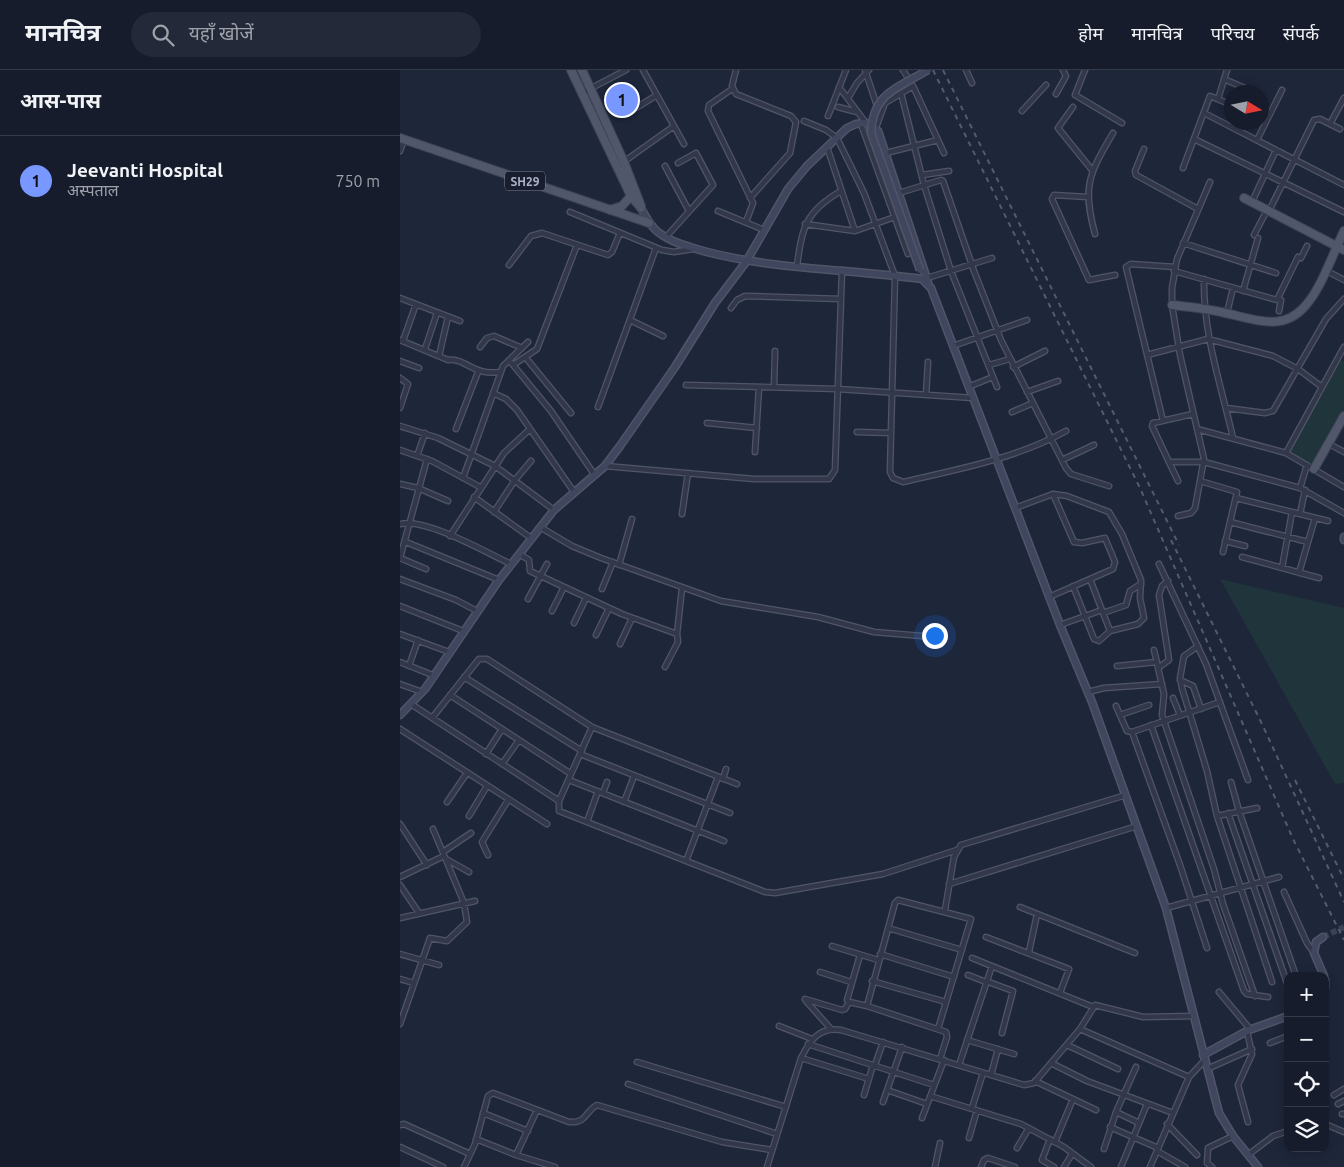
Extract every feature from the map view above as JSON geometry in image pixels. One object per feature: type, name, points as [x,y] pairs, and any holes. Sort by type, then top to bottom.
[{"type":"main road","points":[[571,70],[649,223],[666,237],[695,248],[746,262],[842,270],[925,280]]},
{"type":"main road","points":[[582,70],[631,196],[641,208]]},
{"type":"main road","points":[[928,70],[884,96],[872,116],[871,133],[920,270],[935,295],[952,346],[1060,625],[1088,692],[1126,795],[1166,908],[1203,1058],[1219,1113],[1233,1136],[1256,1165]]},
{"type":"main road","points":[[402,711],[411,704],[435,676],[462,631],[511,564],[554,510],[605,466],[746,262],[788,190],[807,166],[847,128],[863,124],[875,130],[886,153],[925,280]]},
{"type":"main road","name":"SH29","points":[[402,139],[649,223]]},
{"type":"main road","points":[[610,210],[622,206],[631,196]]},
{"type":"main road","points":[[1248,200],[1344,250]]},
{"type":"main road","points":[[1172,305],[1204,308],[1260,322],[1271,323],[1286,320],[1307,305],[1344,230]]},
{"type":"main road","points":[[1314,469],[1343,420]]},
{"type":"main road","points":[[1322,972],[1314,954],[1314,945],[1323,938]]},
{"type":"main road","points":[[1203,1058],[1248,1030],[1285,1017]]},
{"type":"street","points":[[582,93],[626,70]]},
{"type":"street","points":[[643,70],[684,144]]},
{"type":"street","points":[[736,70],[732,89],[709,105],[708,111],[753,206],[746,222]]},
{"type":"street","points":[[828,116],[846,70]]},
{"type":"street","points":[[903,70],[913,86],[944,153]]},
{"type":"street","points":[[966,70],[972,83]]},
{"type":"street","points":[[1056,94],[1066,76],[1062,70]]},
{"type":"street","points":[[1085,70],[1075,95],[1122,123]]},
{"type":"street","points":[[1218,99],[1228,70]]},
{"type":"street","points":[[848,98],[851,90],[866,71]]},
{"type":"street","points":[[866,71],[880,114]]},
{"type":"street","points":[[1224,79],[1238,85]]},
{"type":"street","points":[[1022,111],[1046,85]]},
{"type":"street","points":[[875,130],[886,103],[913,86]]},
{"type":"street","points":[[839,87],[848,98],[863,124],[908,254]]},
{"type":"street","points":[[732,89],[736,94],[791,116],[796,122],[790,153],[750,198]]},
{"type":"street","points":[[1257,140],[1282,90]]},
{"type":"street","points":[[901,93],[924,185],[951,270],[979,337],[997,387]]},
{"type":"street","points":[[631,111],[657,95]]},
{"type":"street","points":[[1183,168],[1210,96],[1224,102]]},
{"type":"street","points":[[1330,124],[1344,98]]},
{"type":"street","points":[[838,107],[857,112]]},
{"type":"street","points":[[1072,107],[1058,128],[1092,170]]},
{"type":"street","points":[[1204,113],[1344,184]]},
{"type":"street","points":[[1242,290],[1256,237],[1314,120],[1320,119],[1340,129]]},
{"type":"street","points":[[804,121],[826,130],[837,138],[864,193],[895,276],[890,472],[897,481],[903,482],[996,461],[1052,439],[1066,431]]},
{"type":"street","points":[[620,164],[674,126]]},
{"type":"street","points":[[1095,234],[1088,197],[1092,170],[1113,133]]},
{"type":"street","points":[[400,151],[402,139]]},
{"type":"street","points":[[1194,139],[1344,212]]},
{"type":"street","points":[[886,153],[938,140]]},
{"type":"street","points":[[827,147],[855,231]]},
{"type":"street","points":[[1144,150],[1135,171],[1136,175],[1198,209]]},
{"type":"street","points":[[1248,200],[1265,173],[1276,150]]},
{"type":"street","points":[[666,237],[712,187],[713,183],[696,153],[678,163]]},
{"type":"street","points":[[665,166],[689,211]]},
{"type":"street","points":[[922,175],[949,170]]},
{"type":"street","points":[[899,193],[940,180],[943,181],[972,264],[1013,367],[1062,460],[1071,474],[1109,486]]},
{"type":"street","points":[[1178,516],[1193,511],[1204,462],[1178,346],[1172,305],[1174,269],[1210,182]]},
{"type":"street","points":[[797,266],[805,224],[820,204],[841,190]]},
{"type":"street","points":[[1088,197],[1054,194],[1052,199],[1089,280],[1115,275]]},
{"type":"street","points":[[718,211],[764,230]]},
{"type":"street","points":[[570,212],[656,248],[674,252],[695,248]]},
{"type":"street","points":[[805,224],[855,231],[895,217]]},
{"type":"street","points":[[508,266],[531,236],[536,234],[542,233],[608,255],[612,252],[620,233]]},
{"type":"street","points":[[1183,244],[1276,273]]},
{"type":"street","points":[[513,365],[537,349],[577,245]]},
{"type":"street","points":[[1279,311],[1281,300],[1279,300],[1299,257],[1307,246]]},
{"type":"street","points":[[598,407],[656,248]]},
{"type":"street","points":[[925,280],[992,258]]},
{"type":"street","points":[[1163,421],[1126,265],[1174,269],[1233,288],[1279,300]]},
{"type":"street","points":[[605,466],[754,479],[829,479],[835,470],[842,270]]},
{"type":"street","points":[[1325,270],[1344,280]]},
{"type":"street","points":[[1204,279],[1204,308],[1208,339],[1233,438]]},
{"type":"street","points":[[1227,313],[1233,288]]},
{"type":"street","points":[[731,308],[736,300],[745,296],[841,300]]},
{"type":"street","points":[[400,298],[460,321]]},
{"type":"street","points":[[1226,408],[1271,413],[1326,319],[1344,299]]},
{"type":"street","points":[[416,304],[402,340],[439,356],[456,360],[478,372],[500,372]]},
{"type":"street","points":[[425,350],[437,312]]},
{"type":"street","points":[[439,356],[448,316]]},
{"type":"street","points":[[630,320],[663,336]]},
{"type":"street","points":[[952,346],[1027,320]]},
{"type":"street","points":[[480,347],[490,336],[494,336],[522,348]]},
{"type":"street","points":[[1147,354],[1208,339],[1266,353],[1298,369],[1322,387]]},
{"type":"street","points":[[462,478],[500,372],[509,360],[528,342]]},
{"type":"street","points":[[1286,453],[1344,347]]},
{"type":"street","points":[[774,387],[775,351]]},
{"type":"street","points":[[1013,367],[1045,351]]},
{"type":"street","points":[[526,358],[571,413]]},
{"type":"street","points":[[1338,358],[1344,361]]},
{"type":"street","points":[[989,366],[1010,359]]},
{"type":"street","points":[[400,360],[419,368]]},
{"type":"street","points":[[509,360],[552,411],[594,474]]},
{"type":"street","points":[[926,395],[928,362]]},
{"type":"street","points":[[456,429],[478,372]]},
{"type":"street","points":[[968,387],[994,376]]},
{"type":"street","points":[[400,378],[408,384],[400,408]]},
{"type":"street","points":[[1027,392],[1058,381]]},
{"type":"street","points":[[686,385],[838,389],[973,398]]},
{"type":"street","points":[[756,452],[759,387]]},
{"type":"street","points":[[493,393],[511,403],[574,492]]},
{"type":"street","points":[[1012,412],[1033,403]]},
{"type":"street","points":[[1178,481],[1152,426],[1163,421],[1194,414]]},
{"type":"street","points":[[707,423],[756,428]]},
{"type":"street","points":[[400,426],[425,434],[495,466],[554,510]]},
{"type":"street","points":[[450,536],[504,453],[530,429]]},
{"type":"street","points":[[1197,429],[1286,453],[1344,487]]},
{"type":"street","points":[[856,432],[891,433]]},
{"type":"street","points":[[417,456],[425,434]]},
{"type":"street","points":[[1329,444],[1344,452]]},
{"type":"street","points":[[1062,460],[1094,445]]},
{"type":"street","points":[[400,450],[427,459],[480,488]]},
{"type":"street","points":[[426,569],[400,558],[406,542],[418,488],[427,459]]},
{"type":"street","points":[[494,512],[515,480],[531,461]]},
{"type":"street","points":[[1169,462],[1204,462],[1303,489],[1344,513]]},
{"type":"street","points":[[1300,514],[1307,465]]},
{"type":"street","points":[[682,514],[688,473]]},
{"type":"street","points":[[1200,482],[1234,490],[1236,498],[1223,552]]},
{"type":"street","points":[[400,484],[418,488],[448,501]]},
{"type":"street","points":[[1015,508],[1053,494],[1067,496],[1109,512],[1122,534],[1142,584],[1142,621],[1138,624],[1110,631],[1099,641],[1095,641],[1073,586]]},
{"type":"street","points":[[1049,597],[1113,569],[1114,566],[1107,539],[1102,537],[1082,543],[1074,542],[1053,494]]},
{"type":"street","points":[[474,498],[531,538]]},
{"type":"street","points":[[1236,498],[1328,521]]},
{"type":"street","points":[[1282,568],[1292,512]]},
{"type":"street","points":[[400,517],[401,523],[410,522],[429,526],[511,564]]},
{"type":"street","points":[[1299,573],[1315,518]]},
{"type":"street","points":[[619,565],[632,520]]},
{"type":"street","points":[[1230,522],[1308,542]]},
{"type":"street","points":[[540,527],[572,546],[619,565],[722,601],[818,616],[874,632],[922,636]]},
{"type":"street","points":[[406,542],[499,580]]},
{"type":"street","points":[[1225,542],[1244,546]]},
{"type":"street","points":[[519,554],[530,560],[530,571],[632,618],[677,634]]},
{"type":"street","points":[[1242,557],[1319,578]]},
{"type":"street","points":[[602,590],[613,562]]},
{"type":"street","points":[[528,600],[547,564]]},
{"type":"street","points":[[1159,564],[1198,646],[1248,780]]},
{"type":"street","points":[[400,579],[456,600],[477,611]]},
{"type":"street","points":[[1090,579],[1110,631]]},
{"type":"street","points":[[1117,666],[1157,665],[1169,660],[1159,595],[1162,586],[1168,581]]},
{"type":"street","points":[[1060,625],[1126,605],[1130,591],[1142,584]]},
{"type":"street","points":[[552,611],[564,587]]},
{"type":"street","points":[[665,667],[678,642],[677,634],[682,588]]},
{"type":"street","points":[[574,623],[586,598]]},
{"type":"street","points":[[400,606],[462,631]]},
{"type":"street","points":[[596,635],[609,608]]},
{"type":"street","points":[[620,644],[632,618]]},
{"type":"street","points":[[400,634],[450,652]]},
{"type":"street","points":[[409,666],[418,640]]},
{"type":"street","points":[[1198,646],[1184,656],[1180,680],[1207,771],[1217,816],[1272,982]]},
{"type":"street","points":[[1154,650],[1164,694],[1162,708],[1164,720],[1255,996]]},
{"type":"street","points":[[432,718],[479,659],[487,659],[592,726],[737,784]]},
{"type":"street","points":[[400,662],[435,676]]},
{"type":"street","points":[[464,678],[581,753],[634,776],[730,813]]},
{"type":"street","points":[[1180,680],[1193,686],[1201,708]]},
{"type":"street","points":[[400,684],[422,692]]},
{"type":"street","points":[[1088,692],[1104,688],[1162,684]]},
{"type":"street","points":[[450,695],[571,774]]},
{"type":"street","points":[[1173,698],[1180,715]]},
{"type":"street","points":[[1116,706],[1127,731],[1132,732],[1220,702]]},
{"type":"street","points":[[411,704],[559,801]]},
{"type":"street","points":[[1120,715],[1149,705]]},
{"type":"street","points":[[1151,725],[1244,992],[1255,996],[1268,997]]},
{"type":"street","points":[[592,726],[559,801],[559,811],[765,892],[775,893],[883,874],[957,850],[967,842],[1126,795]]},
{"type":"street","points":[[400,729],[547,824]]},
{"type":"street","points":[[486,754],[502,729]]},
{"type":"street","points":[[1132,732],[1192,899],[1207,948]]},
{"type":"street","points":[[502,764],[519,740]]},
{"type":"street","points":[[686,861],[707,805],[726,769]]},
{"type":"street","points":[[447,802],[467,773]]},
{"type":"street","points":[[624,802],[634,776]]},
{"type":"street","points":[[569,780],[724,841]]},
{"type":"street","points":[[587,822],[600,792],[607,782]]},
{"type":"street","points":[[1231,782],[1239,811],[1295,972]]},
{"type":"street","points":[[468,816],[487,786]]},
{"type":"street","points":[[488,855],[482,842],[508,800]]},
{"type":"street","points":[[1217,816],[1257,808]]},
{"type":"street","points":[[1228,813],[1284,974]]},
{"type":"street","points":[[400,824],[427,865]]},
{"type":"street","points":[[950,884],[1137,826]]},
{"type":"street","points":[[400,1024],[403,1006],[414,983],[430,938],[447,941],[465,926],[467,919],[464,903],[433,829]]},
{"type":"street","points":[[400,878],[444,856],[471,833]]},
{"type":"street","points":[[945,908],[957,850]]},
{"type":"street","points":[[444,856],[469,872]]},
{"type":"street","points":[[1166,908],[1192,899],[1220,894],[1278,877]]},
{"type":"street","points":[[400,885],[420,914]]},
{"type":"street","points":[[1284,892],[1306,943],[1314,954]]},
{"type":"street","points":[[866,1006],[895,902],[898,900],[945,908],[971,918],[938,1029]]},
{"type":"street","points":[[400,918],[475,901]]},
{"type":"street","points":[[1020,908],[1135,953]]},
{"type":"street","points":[[1029,952],[1037,914]]},
{"type":"street","points":[[888,928],[962,950]]},
{"type":"street","points":[[986,937],[1069,969],[1060,993]]},
{"type":"street","points":[[832,946],[878,960]]},
{"type":"street","points":[[400,954],[439,965]]},
{"type":"street","points":[[880,954],[954,977]]},
{"type":"street","points":[[831,1029],[805,1000],[842,1010],[845,1009],[849,1002],[847,995],[860,955]]},
{"type":"street","points":[[972,958],[1093,1007]]},
{"type":"street","points":[[959,1065],[992,966]]},
{"type":"street","points":[[820,972],[852,982]]},
{"type":"street","points":[[968,975],[1013,991],[1002,1033]]},
{"type":"street","points":[[400,979],[414,983]]},
{"type":"street","points":[[872,981],[946,1002]]},
{"type":"street","points":[[1219,992],[1248,1030],[1252,1049],[1251,1059],[1238,1085],[1248,1122]]},
{"type":"street","points":[[849,1002],[938,1029],[948,1034],[934,1085],[922,1118]]},
{"type":"street","points":[[767,1167],[801,1058],[808,1044],[817,1033],[831,1029],[883,1042],[1024,1085],[1035,1081],[1080,1030],[1093,1007],[1097,1004],[1143,1016],[1194,1016]]},
{"type":"street","points":[[779,1026],[812,1039]]},
{"type":"street","points":[[1080,1030],[1189,1077]]},
{"type":"street","points":[[1270,1043],[1284,1038]]},
{"type":"street","points":[[967,1040],[1014,1054]]},
{"type":"street","points":[[864,1095],[883,1042]]},
{"type":"street","points":[[808,1044],[934,1085]]},
{"type":"street","points":[[1067,1045],[1118,1069]]},
{"type":"street","points":[[883,1102],[902,1047]]},
{"type":"street","points":[[991,1075],[998,1049]]},
{"type":"street","points":[[1207,1069],[1252,1049]]},
{"type":"street","points":[[801,1058],[869,1079]]},
{"type":"street","points":[[1150,1167],[1189,1077],[1203,1058]]},
{"type":"street","points":[[637,1062],[786,1107]]},
{"type":"street","points":[[1051,1063],[1087,1082],[1173,1113]]},
{"type":"street","points":[[1104,1149],[1122,1095],[1136,1067]]},
{"type":"street","points":[[968,1138],[983,1073]]},
{"type":"street","points":[[1035,1081],[1096,1110]]},
{"type":"street","points":[[628,1084],[777,1134]]},
{"type":"street","points":[[1334,1095],[1344,1089]]},
{"type":"street","points":[[887,1090],[928,1104]]},
{"type":"street","points":[[464,1167],[476,1139],[488,1096],[493,1093],[568,1122],[577,1122],[584,1119],[597,1106],[722,1142],[772,1150]]},
{"type":"street","points":[[930,1096],[1029,1128],[1053,1140],[1092,1167]]},
{"type":"street","points":[[1054,1167],[1042,1160],[1073,1099]]},
{"type":"street","points":[[1338,1104],[1344,1101]]},
{"type":"street","points":[[1121,1167],[1147,1104]]},
{"type":"street","points":[[516,1155],[538,1110]]},
{"type":"street","points":[[1116,1112],[1139,1123]]},
{"type":"street","points":[[483,1113],[528,1131]]},
{"type":"street","points":[[400,1125],[404,1124],[470,1154]]},
{"type":"street","points":[[1168,1124],[1197,1154]]},
{"type":"street","points":[[1329,1125],[1343,1130]]},
{"type":"street","points":[[1110,1127],[1157,1149],[1185,1167]]},
{"type":"street","points":[[1017,1148],[1029,1128]]},
{"type":"street","points":[[1248,1156],[1276,1134],[1284,1133]]},
{"type":"street","points":[[1212,1167],[1208,1163],[1208,1148],[1233,1136]]},
{"type":"street","points":[[476,1139],[516,1155],[555,1167]]},
{"type":"street","points":[[935,1167],[940,1143]]},
{"type":"street","points":[[400,1147],[442,1167]]},
{"type":"street","points":[[1064,1167],[1072,1154]]},
{"type":"street","points":[[981,1167],[984,1160],[988,1158],[1014,1167]]},
{"type":"shaded area","points":[[1338,358],[1344,361],[1344,416],[1314,469],[1286,453]]},
{"type":"shaded area","points":[[1220,579],[1344,608],[1344,783],[1335,784]]},
{"type":"tunnel","points":[[1323,937],[1344,927]]},
{"type":"railway","points":[[933,70],[1140,488],[1293,839],[1344,940]]},
{"type":"railway","points":[[943,70],[1179,545]]},
{"type":"railway","points":[[1171,540],[1262,724],[1344,902]]},
{"type":"railway","points":[[1295,780],[1344,879]]},
{"type":"place","name":"Jeevanti Hospital","points":[[622,100]]}]
